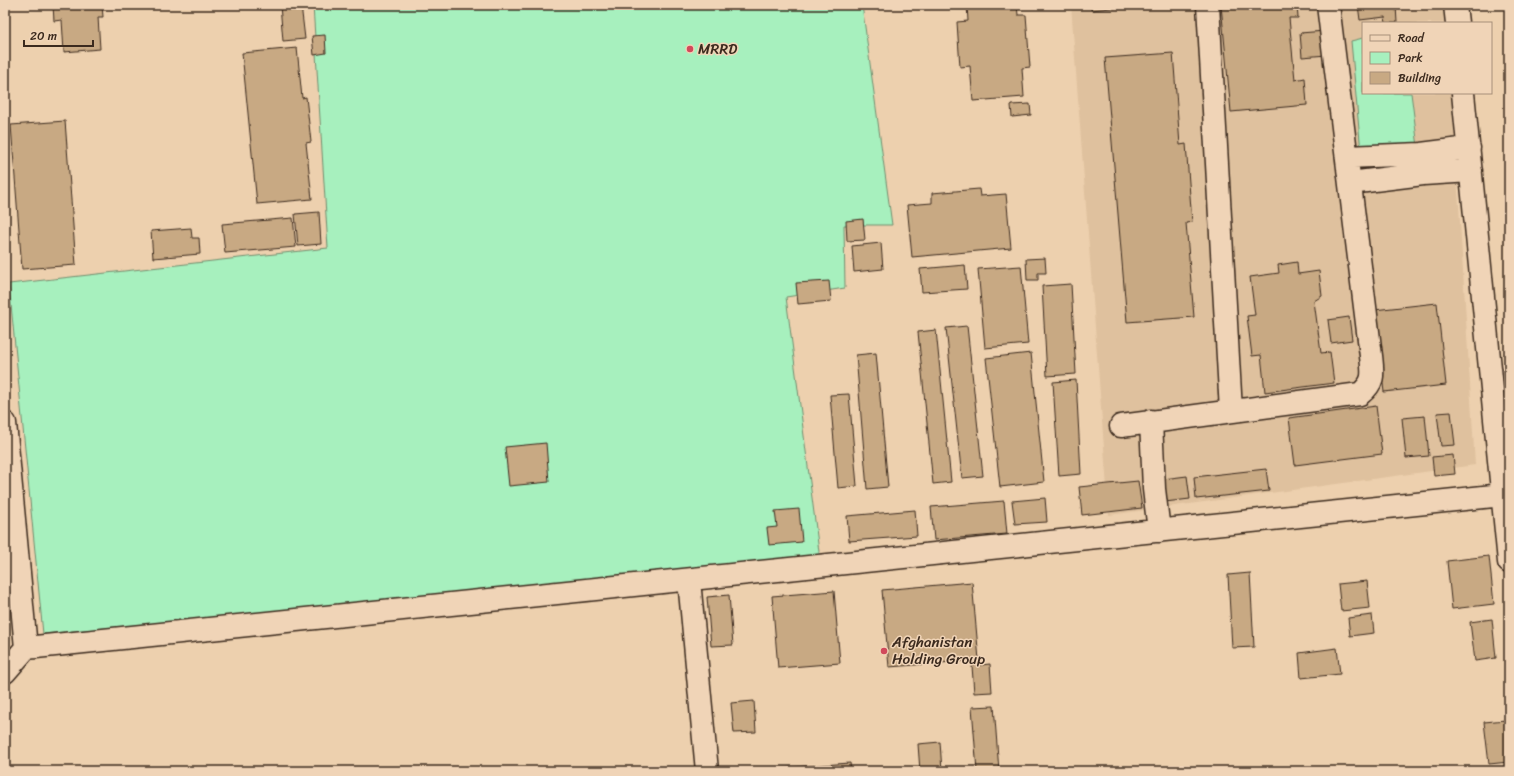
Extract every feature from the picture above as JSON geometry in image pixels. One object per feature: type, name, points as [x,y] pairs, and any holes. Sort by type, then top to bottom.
[{"type":"street","points":[[1208,5],[1231,411]]},
{"type":"street","points":[[1121,426],[1360,394],[1370,386],[1373,374],[1372,362],[1328,5]]},
{"type":"street","points":[[1455,5],[1456,22]]},
{"type":"street","points":[[1463,94],[1509,562]]},
{"type":"street","points":[[1347,157],[1421,154],[1469,148]]},
{"type":"street","points":[[1350,183],[1423,174],[1471,171]]},
{"type":"street","points":[[1151,422],[1154,489],[1160,531]]},
{"type":"street","points":[[5,423],[26,648]]},
{"type":"street","points":[[5,672],[26,648],[1503,495]]},
{"type":"street","points":[[689,580],[707,771]]},
{"type":"shaded area","points":[[1071,5],[1447,5],[1448,22],[1362,22],[1362,94],[1452,94],[1475,465],[1109,515]]},
{"type":"green space","points":[[313,5],[862,5],[892,225],[844,225],[845,288],[786,297],[822,575],[407,599],[43,634],[9,284],[328,248]]},
{"type":"green space","points":[[1362,38],[1362,94],[1411,94],[1418,147],[1361,152],[1351,41]]},
{"type":"building","points":[[53,5],[102,5],[103,17],[98,17],[100,49],[64,52],[62,20],[54,21]]},
{"type":"building","points":[[280,5],[301,5],[305,39],[283,41]]},
{"type":"building","points":[[967,5],[1017,5],[1018,15],[1026,15],[1030,67],[1022,68],[1024,97],[973,101],[970,66],[960,67],[957,22],[968,21]]},
{"type":"building","points":[[1091,5],[1142,5],[1091,10]]},
{"type":"building","points":[[1221,5],[1297,5],[1298,18],[1289,18],[1295,80],[1305,78],[1307,105],[1231,112]]},
{"type":"building","points":[[1358,5],[1396,5],[1397,22],[1386,22],[1385,17],[1360,20]]},
{"type":"building","points":[[1325,31],[1327,55],[1302,57],[1300,33]]},
{"type":"building","points":[[325,35],[326,53],[314,55],[312,36]]},
{"type":"building","points":[[297,48],[302,98],[306,97],[311,142],[306,143],[312,199],[257,204],[242,53]]},
{"type":"building","points":[[1173,53],[1180,145],[1186,144],[1192,222],[1186,223],[1194,317],[1127,322],[1105,58]]},
{"type":"building","points":[[1030,104],[1031,115],[1012,117],[1011,105]]},
{"type":"building","points":[[65,121],[76,265],[22,269],[11,125]]},
{"type":"building","points":[[979,189],[980,196],[1006,194],[1011,248],[912,257],[907,205],[932,203],[932,193]]},
{"type":"building","points":[[319,212],[321,244],[298,246],[295,214]]},
{"type":"building","points":[[293,218],[296,247],[225,253],[222,224]]},
{"type":"building","points":[[863,219],[865,240],[847,241],[846,221]]},
{"type":"building","points":[[191,228],[192,238],[199,238],[200,254],[153,258],[151,231]]},
{"type":"building","points":[[881,243],[883,269],[854,272],[852,246]]},
{"type":"building","points":[[1045,258],[1046,273],[1038,273],[1038,280],[1027,280],[1026,259]]},
{"type":"building","points":[[1297,262],[1298,274],[1319,271],[1322,296],[1314,301],[1321,353],[1330,352],[1334,383],[1265,392],[1261,355],[1252,356],[1247,316],[1255,315],[1250,277],[1279,273],[1278,265]]},
{"type":"building","points":[[965,265],[967,289],[922,292],[920,269]]},
{"type":"building","points":[[1021,266],[1028,344],[985,348],[978,269]]},
{"type":"building","points":[[829,281],[831,301],[798,304],[796,283]]},
{"type":"building","points":[[1071,284],[1076,374],[1047,376],[1042,286]]},
{"type":"building","points":[[1437,303],[1446,385],[1384,392],[1374,310]]},
{"type":"building","points":[[1349,317],[1352,340],[1331,343],[1328,320]]},
{"type":"building","points":[[967,326],[983,476],[962,478],[946,328]]},
{"type":"building","points":[[936,330],[951,482],[933,484],[918,332]]},
{"type":"building","points":[[876,353],[888,487],[867,489],[856,355]]},
{"type":"building","points":[[1031,353],[1044,482],[1000,487],[986,358]]},
{"type":"building","points":[[1076,380],[1081,474],[1059,476],[1053,382]]},
{"type":"building","points":[[849,394],[857,486],[838,488],[830,395]]},
{"type":"building","points":[[1376,406],[1382,454],[1295,465],[1289,418]]},
{"type":"building","points":[[1451,412],[1455,445],[1441,446],[1437,413]]},
{"type":"building","points":[[1425,416],[1429,456],[1406,458],[1402,418]]},
{"type":"building","points":[[546,443],[549,482],[509,486],[505,447]]},
{"type":"building","points":[[1453,455],[1455,474],[1434,476],[1432,457]]},
{"type":"building","points":[[1266,469],[1269,491],[1196,499],[1194,477]]},
{"type":"building","points":[[1187,476],[1190,499],[1165,502],[1163,479]]},
{"type":"building","points":[[1138,481],[1142,508],[1082,515],[1079,487]]},
{"type":"building","points":[[1045,498],[1047,522],[1015,524],[1012,501]]},
{"type":"building","points":[[1004,501],[1007,534],[934,540],[931,507]]},
{"type":"building","points":[[799,509],[802,542],[769,545],[767,528],[777,527],[775,511]]},
{"type":"building","points":[[915,510],[917,536],[849,541],[847,516]]},
{"type":"building","points":[[1489,556],[1494,604],[1452,609],[1447,561]]},
{"type":"building","points":[[1250,573],[1254,647],[1232,648],[1228,575]]},
{"type":"building","points":[[1367,581],[1370,608],[1341,611],[1338,584]]},
{"type":"building","points":[[972,582],[979,660],[889,667],[882,590]]},
{"type":"building","points":[[834,591],[840,663],[778,668],[772,596]]},
{"type":"building","points":[[729,595],[733,645],[711,646],[707,597]]},
{"type":"building","points":[[1372,615],[1374,633],[1350,636],[1348,618]]},
{"type":"building","points":[[1492,619],[1496,658],[1475,661],[1470,622]]},
{"type":"building","points":[[1337,648],[1340,674],[1301,678],[1299,653]]},
{"type":"building","points":[[990,664],[992,692],[974,693],[972,666]]},
{"type":"building","points":[[754,701],[756,732],[734,733],[731,703]]},
{"type":"building","points":[[994,706],[999,771],[977,771],[972,707]]},
{"type":"building","points":[[1506,720],[1509,762],[1489,764],[1484,722]]},
{"type":"building","points":[[940,742],[942,771],[920,771],[918,744]]},
{"type":"building","points":[[850,763],[851,771],[780,771],[780,768]]},
{"type":"place","name":"MRRD","points":[[690,49]]},
{"type":"place","name":"Afghanistan Holding Group","points":[[884,651]]}]
